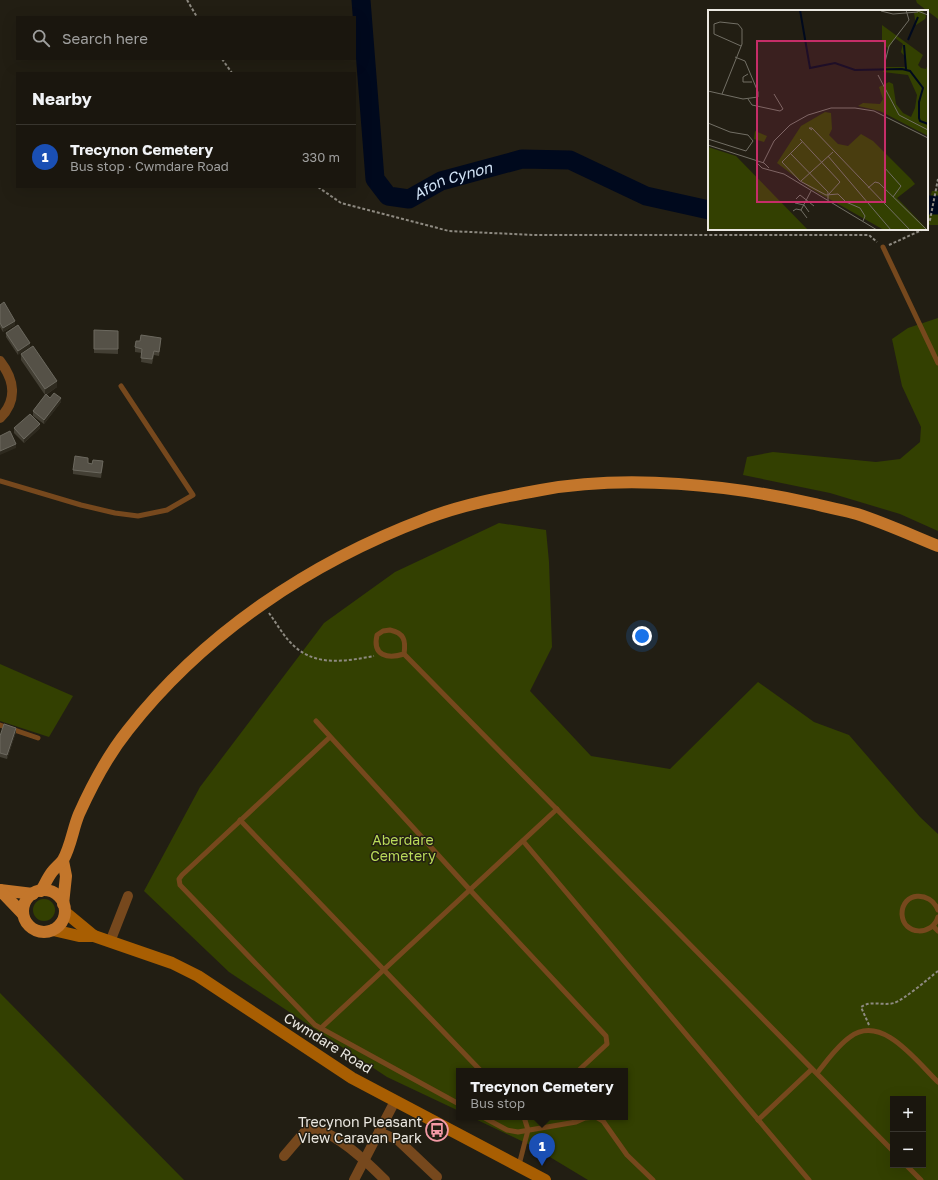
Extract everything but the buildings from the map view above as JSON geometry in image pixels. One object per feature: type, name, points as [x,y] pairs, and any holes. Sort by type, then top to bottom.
[{"type":"main road","points":[[62,861],[66,876],[64,908],[61,923],[53,930],[46,932],[35,930],[25,921],[23,914],[25,904],[37,892],[50,873],[62,861],[79,815],[97,778],[127,731],[154,699],[191,662],[242,618],[263,604],[324,565],[371,541],[428,518],[482,503],[542,489],[595,484],[653,483],[717,487],[774,495],[857,514],[938,546]]},
{"type":"main road","points":[[0,890],[37,892],[56,895],[64,908]]},
{"type":"main road","points":[[0,890],[23,914]]},
{"type":"main road","name":"Cwmdare Road","points":[[64,908],[94,936]]},
{"type":"main road","name":"Cwmdare Road","points":[[53,930],[79,936],[94,936],[172,963],[198,976],[352,1078],[545,1180]]},
{"type":"street","points":[[0,360],[8,371],[13,384],[11,400],[6,412],[0,418]]},
{"type":"street","points":[[110,942],[128,896]]},
{"type":"street","points":[[354,1180],[395,1101]]},
{"type":"street","points":[[284,1156],[307,1128],[315,1128],[353,1150],[385,1180]]},
{"type":"street","points":[[379,1132],[398,1140],[438,1177]]},
{"type":"lane","points":[[883,247],[938,364]]},
{"type":"lane","points":[[0,481],[95,508],[138,516],[167,510],[193,495],[121,386]]},
{"type":"lane","points":[[390,630],[398,632],[403,637],[406,644],[404,654],[394,657],[382,654],[378,649],[376,642],[378,635],[383,631],[390,630]]},
{"type":"lane","points":[[404,654],[890,1148]]},
{"type":"lane","points":[[316,721],[606,1036],[607,1044],[581,1068]]},
{"type":"lane","points":[[0,725],[38,738]]},
{"type":"lane","points":[[330,737],[182,875],[179,879],[180,885],[315,1025],[456,1102]]},
{"type":"lane","points":[[321,1028],[557,809]]},
{"type":"lane","points":[[240,820],[478,1068]]},
{"type":"lane","points":[[523,841],[809,1180]]},
{"type":"lane","points":[[938,910],[932,900],[922,896],[910,898],[903,908],[904,920],[911,929],[923,931],[934,926],[938,917]]},
{"type":"lane","points":[[934,926],[938,931]]},
{"type":"lane","points":[[817,1073],[852,1036],[871,1030],[882,1032],[895,1040],[938,1082]]},
{"type":"lane","points":[[758,1120],[812,1069]]},
{"type":"lane","points":[[489,1120],[507,1130],[518,1132],[580,1120]]},
{"type":"lane","points":[[519,1165],[528,1130],[526,1120]]},
{"type":"lane","points":[[601,1120],[627,1155],[653,1180]]},
{"type":"lane","points":[[909,1168],[921,1180]]},
{"type":"path","points":[[187,0],[196,16]]},
{"type":"path","points":[[223,60],[231,72]]},
{"type":"path","points":[[928,223],[930,220],[938,179]]},
{"type":"path","points":[[319,188],[341,204],[449,231],[534,235],[869,235],[883,247],[922,230]]},
{"type":"path","points":[[263,604],[294,646],[310,658],[330,662],[382,654]]},
{"type":"path","points":[[871,1030],[861,1007],[867,1002],[885,1004],[896,1002],[938,971]]},
{"type":"green space","points":[[916,0],[938,0],[938,19],[928,10],[917,3]]},
{"type":"green space","points":[[932,191],[938,191],[938,225],[928,225],[928,204]]},
{"type":"green space","points":[[938,318],[938,531],[900,514],[830,493],[743,475],[747,457],[773,452],[876,462],[900,459],[920,442],[921,427],[902,386],[892,339],[908,328]]},
{"type":"green space","name":"Aberdare Cemetery","points":[[499,523],[546,530],[549,562],[552,647],[530,691],[591,756],[670,769],[758,682],[814,722],[849,735],[920,817],[938,834],[938,1180],[588,1180],[530,1145],[477,1120],[628,1120],[628,1068],[456,1068],[456,1110],[387,1077],[229,972],[144,891],[200,787],[324,623],[395,572]]},
{"type":"green space","points":[[0,664],[73,696],[49,737],[0,721]]},
{"type":"green space","points":[[44,899],[52,902],[55,910],[52,918],[44,921],[36,918],[33,910],[36,902]]},
{"type":"green space","points":[[0,993],[184,1180],[0,1180]]},
{"type":"waterway","name":"Afon Cynon","points":[[361,0],[375,179],[388,196],[409,199],[441,181],[522,159],[570,160],[646,196],[708,210]]},
{"type":"waterway","name":"Afon Cynon","points":[[928,205],[938,205]]},
{"type":"place","name":"Trecynon Pleasant View Caravan Park","points":[[437,1130]]},
{"type":"place","name":"Trecynon Cemetery","points":[[542,1166]]}]
